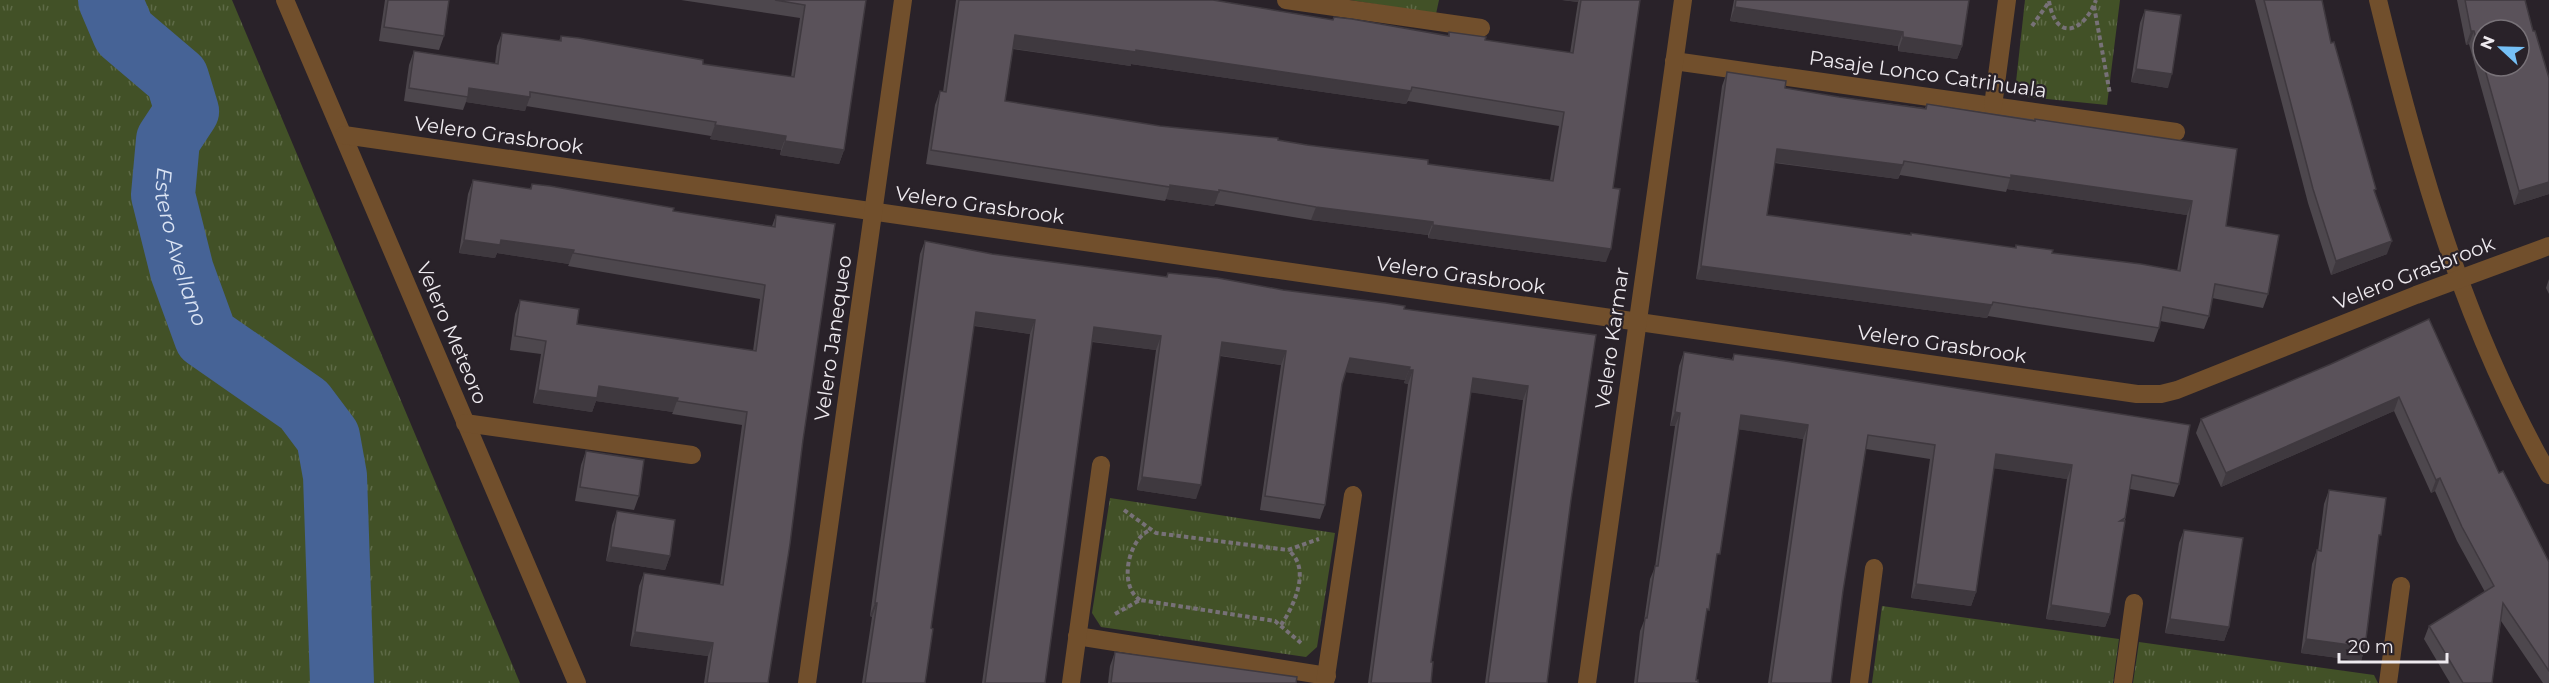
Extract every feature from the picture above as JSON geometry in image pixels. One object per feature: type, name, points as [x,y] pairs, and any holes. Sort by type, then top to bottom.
[{"type":"street","name":"Velero Meteoro","points":[[285,0],[577,683]]},
{"type":"street","name":"Velero Janequeo","points":[[807,683],[903,0]]},
{"type":"street","points":[[1286,0],[1313,2],[1481,28]]},
{"type":"street","name":"Velero Karmar","points":[[1587,683],[1683,0]]},
{"type":"street","points":[[1993,106],[2007,0]]},
{"type":"street","points":[[2379,0],[2425,180],[2458,279],[2496,368],[2549,475]]},
{"type":"street","name":"Pasaje Lonco Catrihuala","points":[[1674,60],[2176,132]]},
{"type":"street","name":"Velero Grasbrook","points":[[344,135],[2137,394],[2161,394],[2177,390],[2458,279],[2549,246]]},
{"type":"street","points":[[465,423],[692,456]]},
{"type":"street","points":[[1071,683],[1101,465]]},
{"type":"street","points":[[1077,636],[1327,674],[1353,495]]},
{"type":"street","points":[[1859,683],[1874,568]]},
{"type":"street","points":[[2388,683],[2402,586]]},
{"type":"street","points":[[2123,683],[2134,603]]},
{"type":"path","points":[[2049,0],[2058,25],[2062,29],[2070,29],[2083,22],[2096,0]]},
{"type":"path","points":[[2094,6],[2115,123]]},
{"type":"path","points":[[1097,499],[1124,510],[1156,533],[1288,550],[1326,537],[1346,538]]},
{"type":"path","points":[[1150,530],[1143,534],[1136,544],[1128,566],[1129,587],[1134,596],[1140,600],[1275,621],[1304,646],[1327,674]]},
{"type":"path","points":[[1281,625],[1290,612],[1299,588],[1298,562],[1288,550]]},
{"type":"path","points":[[1077,636],[1140,600]]},
{"type":"green space","points":[[0,0],[232,0],[520,683],[0,683]]},
{"type":"green space","points":[[1350,0],[1439,0],[1436,14]]},
{"type":"green space","points":[[2025,0],[2120,0],[2107,105],[2027,97],[2016,82]]},
{"type":"green space","points":[[1110,498],[1335,533],[1317,647],[1306,657],[1101,627],[1092,613]]},
{"type":"green space","points":[[1882,606],[2119,639],[2113,683],[1872,683]]},
{"type":"green space","points":[[2139,642],[2374,675],[2378,683],[2133,683]]},
{"type":"building","points":[[388,0],[449,0],[444,36],[384,27]]},
{"type":"building","points":[[775,0],[866,0],[844,150],[785,141],[786,136],[715,125],[716,122],[530,92],[530,97],[469,88],[468,97],[409,88],[414,51],[498,64],[502,33],[561,41],[561,36],[579,38],[703,60],[703,64],[794,77],[805,5]]},
{"type":"building","points":[[959,0],[1213,0],[1333,20],[1334,17],[1352,19],[1449,36],[1449,32],[1486,37],[1485,40],[1573,53],[1581,0],[1640,0],[1613,188],[1620,189],[1611,249],[1433,225],[1433,222],[1316,207],[1219,190],[1219,192],[1170,185],[1170,187],[931,150],[940,91],[946,92]],"holes":[[[1015,35],[1136,52],[1136,50],[1411,91],[1412,87],[1564,112],[1553,181],[1428,164],[1428,160],[1307,145],[1278,140],[1278,138],[1160,126],[1005,101]]]},
{"type":"building","points":[[1736,0],[1969,0],[1962,46],[1903,37],[1903,32],[1735,7]]},
{"type":"building","points":[[2264,0],[2322,0],[2331,43],[2334,42],[2376,189],[2374,190],[2392,241],[2336,261],[2313,189]]},
{"type":"building","points":[[2465,0],[2525,0],[2530,18],[2471,18],[2471,31]]},
{"type":"building","points":[[2145,10],[2181,15],[2172,74],[2136,69]]},
{"type":"building","points":[[2531,23],[2549,78],[2549,182],[2519,191],[2487,78],[2531,78]]},
{"type":"building","points":[[1727,72],[1786,81],[1785,88],[1839,97],[1926,109],[1927,104],[2237,149],[2226,226],[2279,235],[2268,294],[2215,284],[2209,316],[2163,307],[2159,328],[1993,302],[1992,305],[1701,266]],"holes":[[[1777,149],[1903,165],[1904,161],[2011,178],[2011,175],[2192,201],[2180,271],[2052,253],[2053,250],[2016,245],[2016,248],[1767,215]]]},
{"type":"building","points":[[473,180],[531,189],[532,184],[550,186],[674,208],[673,211],[775,227],[776,215],[835,224],[768,683],[707,683],[713,643],[635,632],[644,573],[723,585],[747,412],[677,401],[678,398],[599,386],[597,398],[538,390],[546,341],[515,336],[520,300],[579,309],[577,324],[756,351],[765,285],[573,253],[574,250],[501,240],[500,245],[464,240]]},
{"type":"building","points":[[925,241],[992,254],[1167,277],[1168,273],[1218,278],[1283,290],[1405,306],[1404,309],[1596,335],[1547,683],[1488,683],[1528,386],[1473,378],[1431,662],[1433,662],[1431,683],[1371,683],[1413,370],[1409,370],[1410,367],[1350,358],[1342,384],[1325,505],[1265,496],[1286,351],[1222,342],[1201,485],[1142,477],[1161,336],[1094,327],[1045,683],[985,683],[1035,320],[976,312],[925,683],[865,683]]},
{"type":"building","points":[[2429,319],[2499,473],[2503,471],[2549,562],[2549,671],[2503,603],[2492,683],[2463,683],[2429,626],[2494,586],[2462,527],[2440,478],[2436,480],[2399,397],[2226,473],[2201,419],[2331,364]]},
{"type":"building","points":[[1684,352],[1733,360],[1734,354],[1785,361],[2190,425],[2179,484],[2132,475],[2125,518],[2120,521],[2125,521],[2110,614],[2051,605],[2072,465],[1996,454],[1976,592],[1916,584],[1935,445],[1868,435],[1831,683],[1771,683],[1808,425],[1741,415],[1720,554],[1717,554],[1709,610],[1707,609],[1696,680],[1698,683],[1637,683],[1645,618],[1647,618],[1655,566],[1658,566],[1680,413],[1675,412]]},
{"type":"building","points":[[586,451],[644,460],[639,496],[580,487]]},
{"type":"building","points":[[2329,490],[2386,498],[2365,647],[2306,639],[2317,550],[2321,551]]},
{"type":"building","points":[[617,511],[675,520],[670,556],[611,547]]},
{"type":"building","points":[[2184,530],[2243,538],[2229,627],[2170,619]]},
{"type":"building","points":[[1115,652],[1297,677],[1296,683],[1111,683]]},
{"type":"waterway","name":"Estero Avellano","points":[[110,0],[124,33],[177,78],[187,111],[168,140],[163,195],[182,271],[206,337],[304,405],[328,437],[335,476],[342,683]]}]
